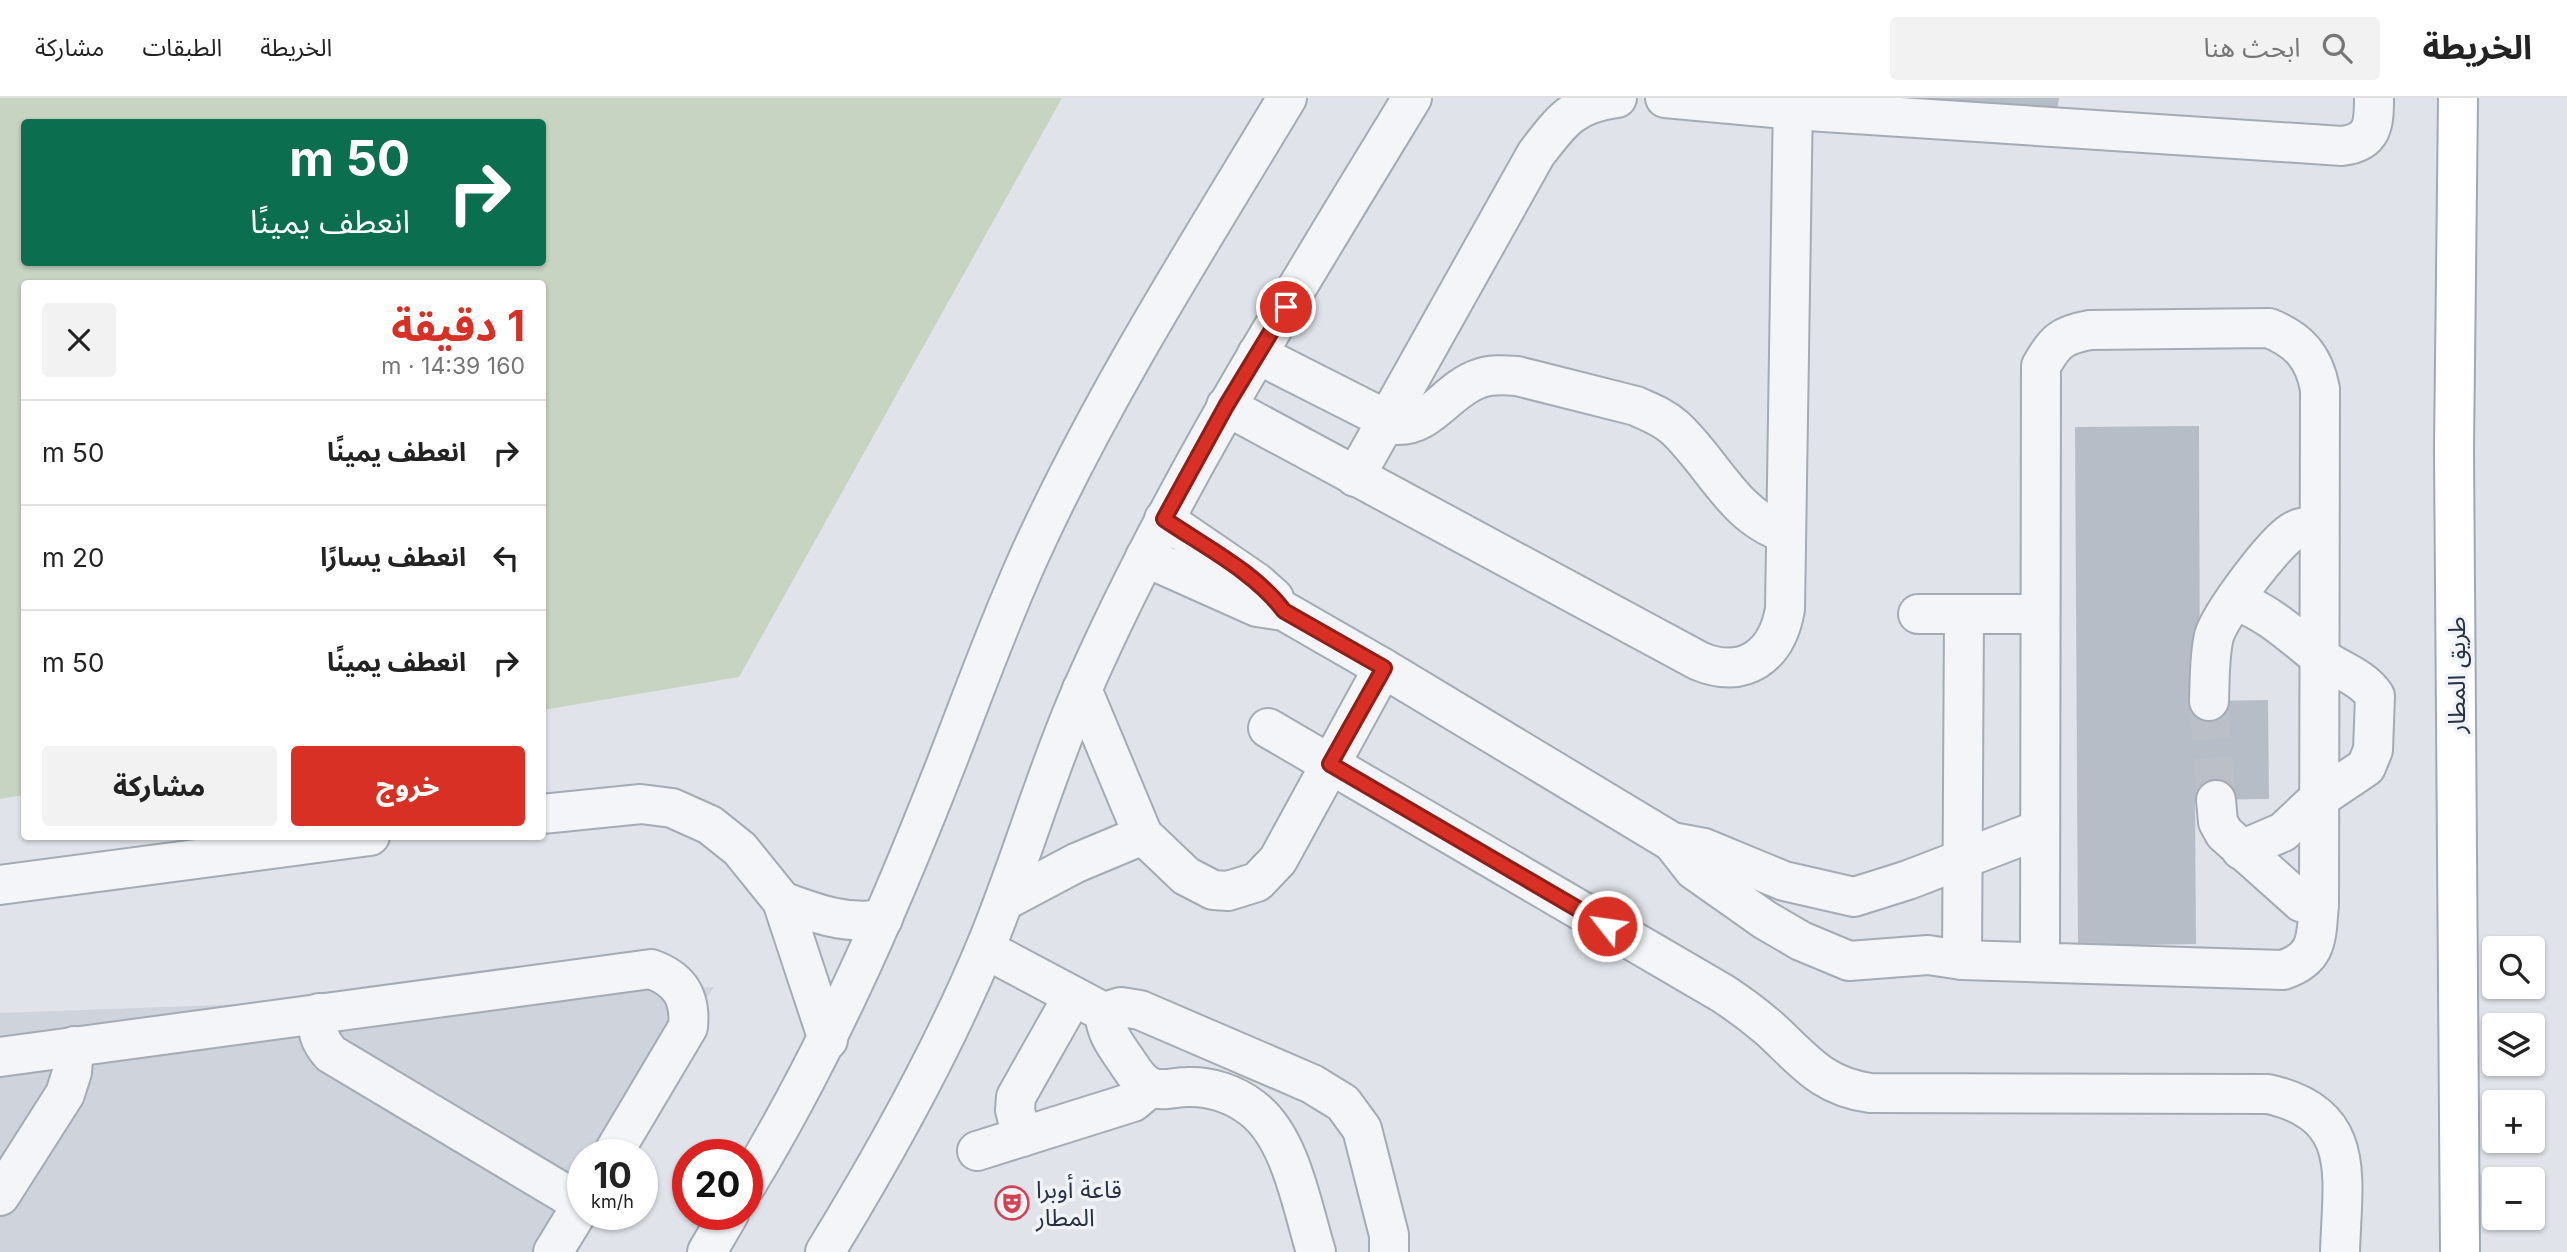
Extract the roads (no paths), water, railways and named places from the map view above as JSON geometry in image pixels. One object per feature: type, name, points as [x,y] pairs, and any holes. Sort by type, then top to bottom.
[{"type":"main road","name":"طريق المطار","points":[[2458,98],[2454,464],[2460,1252]]},
{"type":"street","points":[[763,1156],[828,1040],[883,919],[995,635],[1077,457],[1153,322],[1287,98]]},
{"type":"street","points":[[825,1252],[945,1037],[985,950],[1056,752],[1082,689],[1164,519],[1226,406],[1412,98]]},
{"type":"street","points":[[1355,477],[1536,155],[1560,122],[1591,102],[1617,98]]},
{"type":"street","points":[[1665,98],[1793,104],[2342,146],[2355,144],[2366,138],[2373,127],[2374,98]]},
{"type":"street","points":[[1226,406],[1699,661],[1721,668],[1745,666],[1762,656],[1774,642],[1782,625],[1785,609],[1793,104]]},
{"type":"street","points":[[1672,842],[1694,870],[1765,920],[1801,941],[1849,961],[1928,955],[1962,960],[2283,970],[2306,958],[2314,947],[2319,904],[2320,389],[2316,368],[2305,350],[2289,336],[2269,328],[2090,330],[2069,334],[2052,347],[2041,366],[2038,830],[2040,961]]},
{"type":"street","points":[[1257,354],[1397,425],[1410,426],[1421,421],[1463,387],[1478,379],[1497,375],[1517,376],[1636,407],[1673,426],[1753,517],[1786,533]]},
{"type":"street","points":[[1164,519],[1256,582],[1274,597],[1284,611]]},
{"type":"street","points":[[2209,701],[2211,655],[2215,634],[2235,600],[2286,536],[2304,526],[2318,527]]},
{"type":"street","points":[[1145,557],[1257,607],[1284,611],[1384,668],[1672,842],[1704,849],[1784,881],[1854,897],[1908,880],[2038,830]]},
{"type":"street","points":[[2235,600],[2277,621],[2318,656],[2370,689],[2375,695],[2371,759],[2366,767],[2318,800],[2283,832],[2241,850]]},
{"type":"street","points":[[1918,614],[2040,614]]},
{"type":"street","points":[[1962,960],[1964,614]]},
{"type":"street","points":[[1082,689],[1143,835],[1199,884],[1220,890],[1243,888],[1269,873],[1384,668]]},
{"type":"street","points":[[1268,728],[1722,993],[1768,1027],[1819,1075],[1851,1090],[1870,1093],[2268,1094],[2288,1098],[2306,1107],[2322,1120],[2336,1138],[2342,1163],[2340,1252]]},
{"type":"street","points":[[2216,800],[2218,822],[2224,833],[2301,902],[2319,904]]},
{"type":"street","points":[[546,814],[641,804],[672,808],[710,825],[740,849],[782,901],[828,1040]]},
{"type":"street","points":[[1004,901],[1076,863],[1143,835]]},
{"type":"street","points":[[0,886],[340,840]]},
{"type":"street","points":[[782,901],[841,921],[883,919]]},
{"type":"street","points":[[985,950],[1089,1004],[1131,1007],[1329,1092],[1354,1115],[1362,1129],[1389,1235],[1389,1252]]},
{"type":"street","points":[[0,1057],[651,969],[666,974],[678,984],[690,1011],[688,1027],[622,1139]]},
{"type":"street","points":[[1089,1004],[1140,1079],[1151,1087],[1210,1088],[1231,1095],[1270,1124],[1282,1145],[1315,1252]]},
{"type":"street","points":[[1021,1137],[1015,1111],[1016,1097],[1089,1004]]},
{"type":"street","points":[[319,1013],[318,1032],[322,1045],[331,1054],[567,1195]]},
{"type":"street","points":[[0,1196],[65,1094],[72,1072],[74,1046]]},
{"type":"street","points":[[1252,1108],[1273,1067]]},
{"type":"street","points":[[976,1151],[1133,1101],[1151,1087]]},
{"type":"street","points":[[553,1252],[567,1229]]},
{"type":"street","points":[[707,1252],[720,1230]]},
{"type":"tunnel","points":[[2209,701],[2216,800]]},
{"type":"place","name":"قاعة أوبرا المطار","points":[[1012,1203]]}]
